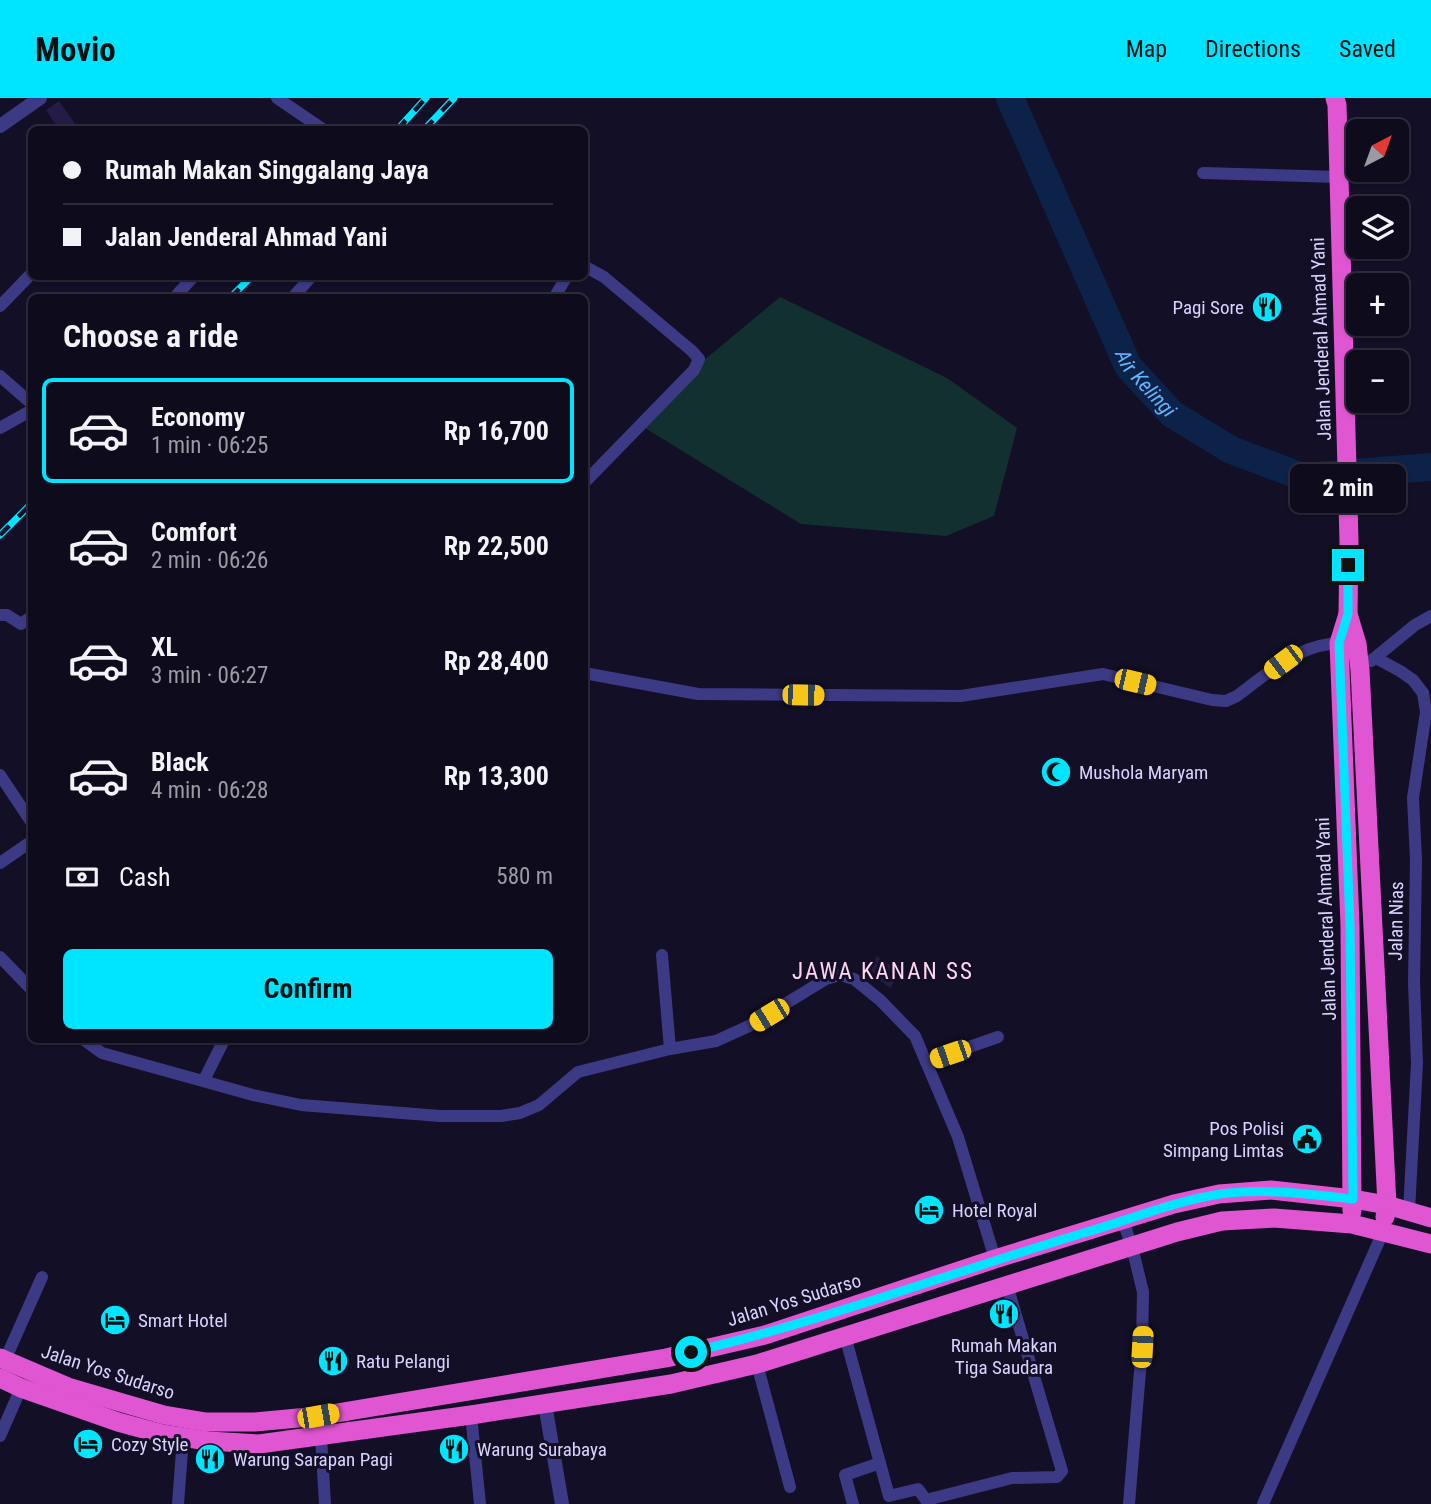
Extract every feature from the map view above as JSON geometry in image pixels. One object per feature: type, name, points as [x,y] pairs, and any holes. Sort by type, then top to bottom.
[{"type":"highway","name":"Jalan Jenderal Ahmad Yani","points":[[1337,100],[1349,541],[1352,1224]]},
{"type":"highway","name":"Jalan Jenderal Ahmad Yani","points":[[1348,643],[1360,670],[1387,1205],[1383,1232]]},
{"type":"highway","name":"Jalan Yos Sudarso","points":[[2,1366],[21,1388],[120,1413],[164,1415],[206,1422],[255,1422],[318,1416],[666,1358],[765,1335],[995,1259],[1174,1204],[1219,1194],[1271,1190],[1353,1199],[1387,1205],[1431,1218]]},
{"type":"highway","name":"Jalan Yos Sudarso","points":[[2,1366],[68,1387],[120,1413],[183,1438],[259,1444],[671,1384],[757,1364],[1177,1232],[1222,1221],[1274,1218],[1352,1224],[1431,1244]]},
{"type":"highway","points":[[542,1379],[545,1404]]},
{"type":"street","points":[[0,126],[40,98]]},
{"type":"street","points":[[277,98],[318,126]]},
{"type":"street","points":[[1203,173],[1339,177]]},
{"type":"street","points":[[588,268],[604,277],[699,359],[694,370],[588,479]]},
{"type":"street","points":[[0,306],[28,277]]},
{"type":"street","points":[[178,294],[190,280]]},
{"type":"street","points":[[296,294],[308,280]]},
{"type":"street","points":[[0,376],[28,400]]},
{"type":"street","points":[[0,428],[28,412]]},
{"type":"street","points":[[0,615],[7,615],[22,624],[28,619]]},
{"type":"street","points":[[1360,670],[1415,625],[1431,616]]},
{"type":"street","points":[[588,674],[698,694],[961,696],[1103,674],[1226,701],[1300,651],[1314,646],[1348,643]]},
{"type":"street","name":"Jalan Nias","points":[[1376,657],[1413,680],[1423,693],[1426,712],[1413,798],[1417,1063],[1409,1211]]},
{"type":"street","points":[[0,775],[28,817]]},
{"type":"street","points":[[0,863],[28,844]]},
{"type":"street","points":[[662,955],[670,1049]]},
{"type":"street","points":[[0,957],[28,986]]},
{"type":"street","points":[[91,1043],[102,1053],[253,1095],[301,1105],[440,1116],[501,1116],[520,1113],[539,1105],[578,1072],[670,1049],[716,1041],[750,1026],[826,979],[840,975],[853,979],[880,1000],[915,1036],[958,1137],[995,1259]]},
{"type":"street","points":[[926,1062],[998,1037]]},
{"type":"street","points":[[204,1080],[222,1043]]},
{"type":"street","points":[[1122,1221],[1132,1247],[1143,1292],[1129,1504]]},
{"type":"street","points":[[1263,1504],[1383,1232]]},
{"type":"street","points":[[2,1366],[42,1277]]},
{"type":"street","points":[[845,1336],[889,1496],[919,1489],[926,1500],[1012,1478],[1057,1477],[1062,1471],[1007,1285]]},
{"type":"street","points":[[757,1364],[790,1487]]},
{"type":"street","points":[[0,1436],[21,1388]]},
{"type":"street","points":[[545,1404],[562,1504]]},
{"type":"street","points":[[471,1415],[480,1504]]},
{"type":"street","points":[[321,1437],[325,1504]]},
{"type":"street","points":[[178,1504],[183,1438]]},
{"type":"street","points":[[853,1504],[845,1475],[880,1463]]},
{"type":"green space","points":[[780,297],[947,378],[1017,428],[994,516],[946,536],[801,524],[645,428],[703,361]]},
{"type":"building","points":[[59,101],[76,125],[56,126],[46,110]]},
{"type":"building","points":[[877,956],[901,973],[890,988],[867,971]]},
{"type":"waterway","name":"Air Kelingi","points":[[1010,98],[1128,366],[1172,414],[1231,450],[1303,477],[1431,467]]},
{"type":"railway","points":[[401,126],[426,98]]},
{"type":"railway","points":[[428,126],[454,98]]},
{"type":"railway","points":[[234,294],[248,280]]},
{"type":"railway","points":[[0,535],[28,507]]},
{"type":"place","name":"Pagi Sore","points":[[1267,307]]},
{"type":"place","name":"Mushola Maryam","points":[[1056,772]]},
{"type":"place","name":"Pos Polisi Simpang Limtas","points":[[1307,1139]]},
{"type":"place","name":"Hotel Royal","points":[[929,1210]]},
{"type":"place","name":"Rumah Makan Tiga Saudara","points":[[1004,1314]]},
{"type":"place","name":"Smart Hotel","points":[[115,1320]]},
{"type":"place","name":"Ratu Pelangi","points":[[333,1361]]},
{"type":"place","name":"Cozy Style","points":[[88,1444]]},
{"type":"place","name":"Warung Surabaya","points":[[454,1449]]},
{"type":"place","name":"Warung Sarapan Pagi","points":[[210,1459]]},
{"type":"district","name":"JAWA KANAN SS","points":[[883,971]]},
{"type":"route","points":[[691,1352],[765,1335],[995,1259],[1174,1204],[1219,1194],[1271,1190],[1353,1199],[1350,925],[1339,643],[1348,614],[1348,565]]}]
